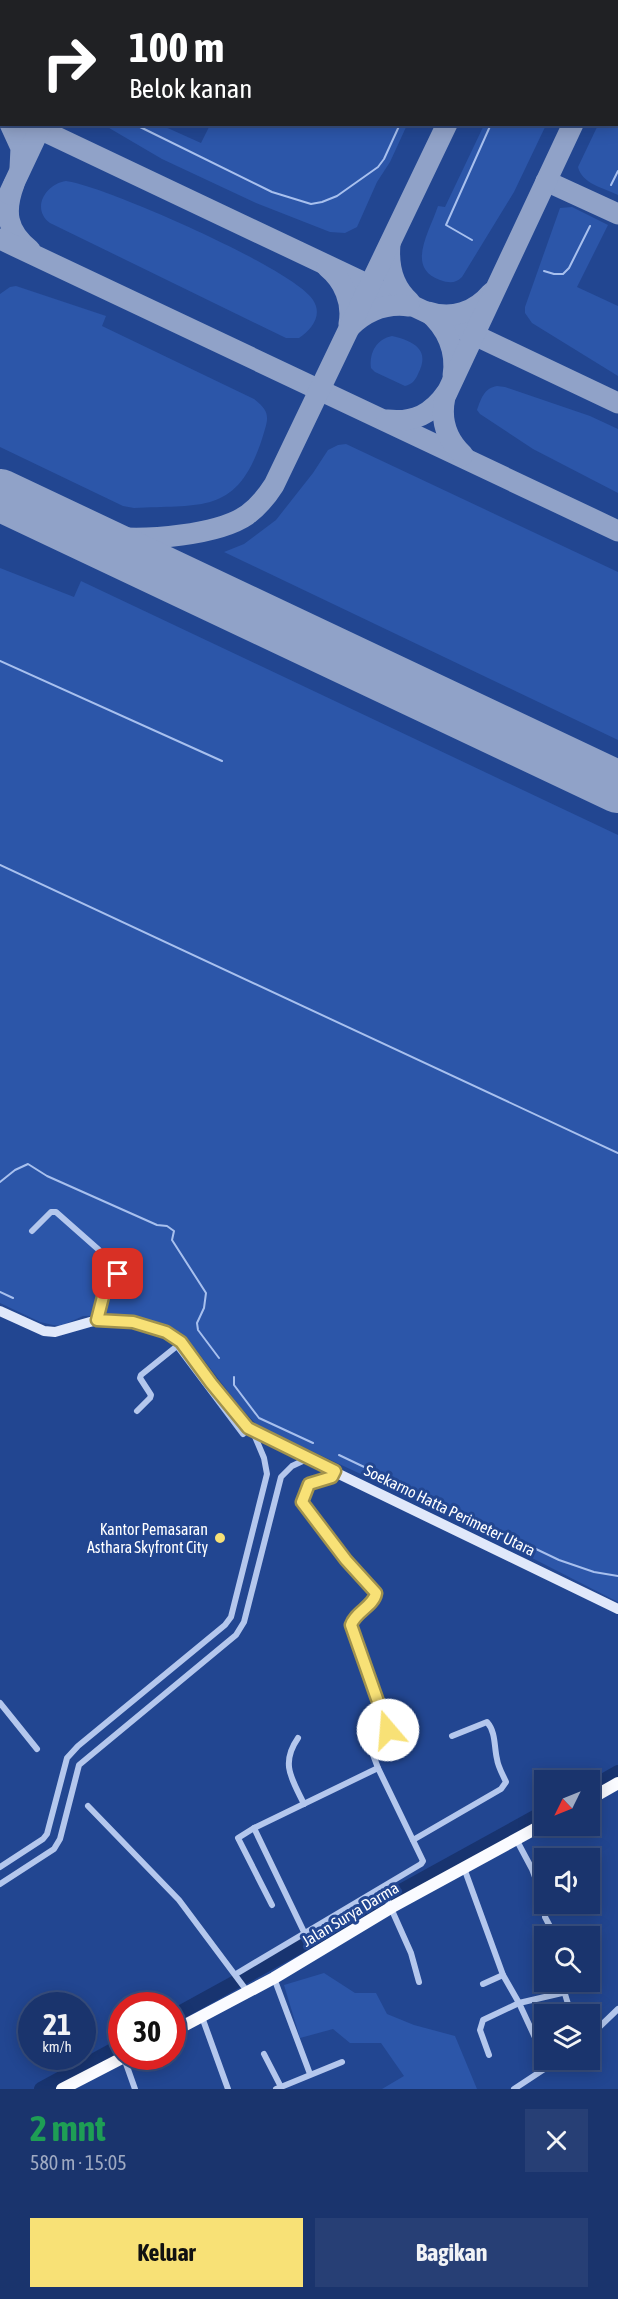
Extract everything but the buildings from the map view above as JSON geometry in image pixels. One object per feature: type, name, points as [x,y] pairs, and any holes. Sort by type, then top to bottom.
[{"type":"main road","name":"Soekarno Hatta Perimeter Utara","points":[[0,1311],[44,1331],[55,1332],[97,1320],[133,1322],[166,1332],[179,1344],[250,1430],[618,1609]]},
{"type":"main road","points":[[600,1793],[618,1783]]},
{"type":"main road","name":"Jalan Surya Darma","points":[[186,2025],[246,1989],[274,1978],[391,1905],[534,1829]]},
{"type":"main road","points":[[70,2087],[108,2066]]},
{"type":"street","points":[[32,1231],[51,1212],[56,1212],[99,1250],[118,1274],[118,1277],[106,1285],[97,1320]]},
{"type":"street","points":[[136,1411],[151,1395],[140,1378],[141,1375],[179,1344]]},
{"type":"street","points":[[0,1867],[47,1834],[67,1758],[225,1625],[231,1617],[267,1474],[264,1458],[250,1430]]},
{"type":"street","points":[[0,1884],[54,1849],[60,1839],[79,1765],[236,1635],[244,1622],[281,1477],[292,1466],[308,1458]]},
{"type":"street","points":[[237,1975],[383,1890],[423,1861],[378,1768],[369,1744],[387,1733],[388,1730],[351,1625],[353,1619],[374,1599],[376,1593],[346,1560],[302,1502],[309,1484],[332,1477],[335,1471]]},
{"type":"street","points":[[252,1532],[266,1536]]},
{"type":"street","points":[[148,1688],[157,1699]]},
{"type":"street","points":[[139,1696],[148,1707]]},
{"type":"street","points":[[0,1703],[38,1749]]},
{"type":"street","points":[[413,1840],[501,1789],[506,1782],[496,1757],[498,1752],[487,1722],[452,1736]]},
{"type":"street","points":[[298,1738],[289,1753],[288,1764],[290,1775],[304,1804]]},
{"type":"street","points":[[272,1905],[238,1838],[378,1768]]},
{"type":"street","points":[[88,1806],[179,1900],[246,1989]]},
{"type":"street","points":[[254,1828],[305,1934]]},
{"type":"street","points":[[516,1839],[534,1874]]},
{"type":"street","points":[[463,1868],[502,1975],[519,2003],[534,2035]]},
{"type":"street","points":[[383,1890],[411,1953],[420,1982]]},
{"type":"street","points":[[483,1984],[502,1975]]},
{"type":"street","points":[[274,1978],[310,2074]]},
{"type":"street","points":[[489,2055],[480,2030],[483,2020],[519,2003],[562,1993],[565,1994],[568,2004]]},
{"type":"street","points":[[600,2026],[618,2009]]},
{"type":"street","points":[[202,2017],[228,2089]]},
{"type":"street","points":[[264,2054],[279,2088],[342,2062]]},
{"type":"street","points":[[129,2070],[135,2089]]},
{"type":"street","points":[[514,2089],[543,2070]]},
{"type":"shaded area","points":[[106,126],[163,126],[201,143],[210,126],[407,126],[390,162],[377,182],[357,227],[345,233],[330,232],[256,203],[162,159]]},
{"type":"shaded area","points":[[484,126],[546,126],[514,192],[462,277],[454,282],[440,280],[430,274],[424,267],[422,258],[426,237],[438,206],[445,207]]},
{"type":"shaded area","points":[[598,126],[618,126],[618,195],[584,178],[578,167]]},
{"type":"shaded area","points":[[66,181],[118,197],[156,213],[237,250],[272,269],[299,286],[313,300],[317,311],[315,321],[299,338],[286,338],[50,223],[42,211],[43,198],[52,187]]},
{"type":"shaded area","points":[[572,207],[608,225],[577,287],[618,306],[618,376],[532,323],[525,313],[525,307],[560,208]]},
{"type":"shaded area","points":[[16,286],[106,316],[102,326],[254,399],[260,404],[266,413],[266,426],[252,464],[241,481],[228,493],[214,500],[179,506],[134,508],[123,506],[0,447],[0,294]]},
{"type":"shaded area","points":[[392,336],[413,344],[418,348],[423,359],[417,376],[405,386],[371,368],[371,357],[375,347],[382,340]]},
{"type":"shaded area","points":[[497,386],[590,416],[618,429],[618,493],[533,449],[480,414],[477,410],[484,395],[489,389]]},
{"type":"shaded area","points":[[346,444],[618,572],[618,740],[224,552],[244,544],[276,520],[328,450]]},
{"type":"shaded area","points":[[0,568],[74,597],[81,581],[618,835],[618,1602],[444,1513],[258,1426],[240,1407],[197,1351],[175,1329],[126,1315],[83,1316],[61,1326],[53,1325],[40,1322],[0,1303]]},
{"type":"shaded area","points":[[324,1973],[355,1993],[376,1993],[387,2014],[414,2025],[455,2036],[477,2089],[382,2089],[404,2076],[381,2043],[350,2043],[333,2029],[300,2038],[284,1985]]},
{"type":"waterway","points":[[138,126],[272,192],[311,204],[337,196],[378,167],[399,126]]},
{"type":"waterway","points":[[472,240],[446,225],[490,126]]},
{"type":"waterway","points":[[611,185],[618,171]]},
{"type":"waterway","points":[[544,271],[563,274],[569,268],[590,226]]},
{"type":"waterway","points":[[0,661],[222,761]]},
{"type":"waterway","points":[[0,865],[618,1153]]},
{"type":"waterway","points":[[0,1182],[15,1170],[28,1164],[47,1176],[157,1225],[167,1226],[174,1231],[172,1240],[206,1293],[204,1308],[197,1323],[198,1330],[219,1358]]},
{"type":"waterway","points":[[0,1292],[13,1298]]},
{"type":"waterway","points":[[234,1377],[234,1385],[259,1418],[313,1443]]},
{"type":"waterway","points":[[339,1455],[559,1560],[594,1572],[618,1576]]},
{"type":"waterway","points":[[600,1782],[618,1772]]},
{"type":"waterway","points":[[186,2009],[534,1818]]},
{"type":"waterway","points":[[41,2089],[108,2053]]},
{"type":"taxiway","points":[[11,126],[21,148],[20,168]]},
{"type":"taxiway","points":[[33,126],[618,403]]},
{"type":"taxiway","points":[[9,194],[41,126]]},
{"type":"taxiway","points":[[54,520],[112,537],[162,537],[201,532],[234,522],[259,505],[274,485],[446,126]]},
{"type":"taxiway","points":[[463,455],[452,442],[446,429],[443,414],[445,397],[572,126]]},
{"type":"taxiway","points":[[546,181],[618,214]]},
{"type":"taxiway","points":[[14,184],[9,203],[9,220],[16,235],[30,250]]},
{"type":"taxiway","points":[[0,239],[618,531]]},
{"type":"taxiway","points":[[390,244],[393,276],[399,290],[410,302]]},
{"type":"taxiway","points":[[327,267],[346,292],[350,308],[349,324]]},
{"type":"taxiway","points":[[453,376],[452,349],[449,341],[435,318],[428,312],[446,315],[462,313],[478,305],[491,293]]},
{"type":"taxiway","points":[[350,327],[377,309],[409,306]]},
{"type":"taxiway","points":[[387,420],[406,420],[422,415],[435,406],[447,392]]},
{"type":"taxiway","points":[[0,504],[39,514]]},
{"type":"runway","points":[[0,495],[618,787]]},
{"type":"place","name":"Kantor Pemasaran Asthara Skyfront City","points":[[220,1538]]},
{"type":"route","points":[[118,1274],[118,1277],[106,1285],[97,1320],[133,1322],[166,1332],[181,1342],[211,1383],[252,1432],[335,1471],[332,1477],[309,1484],[302,1502],[346,1560],[376,1593],[374,1599],[353,1619],[351,1625],[388,1730]]}]
